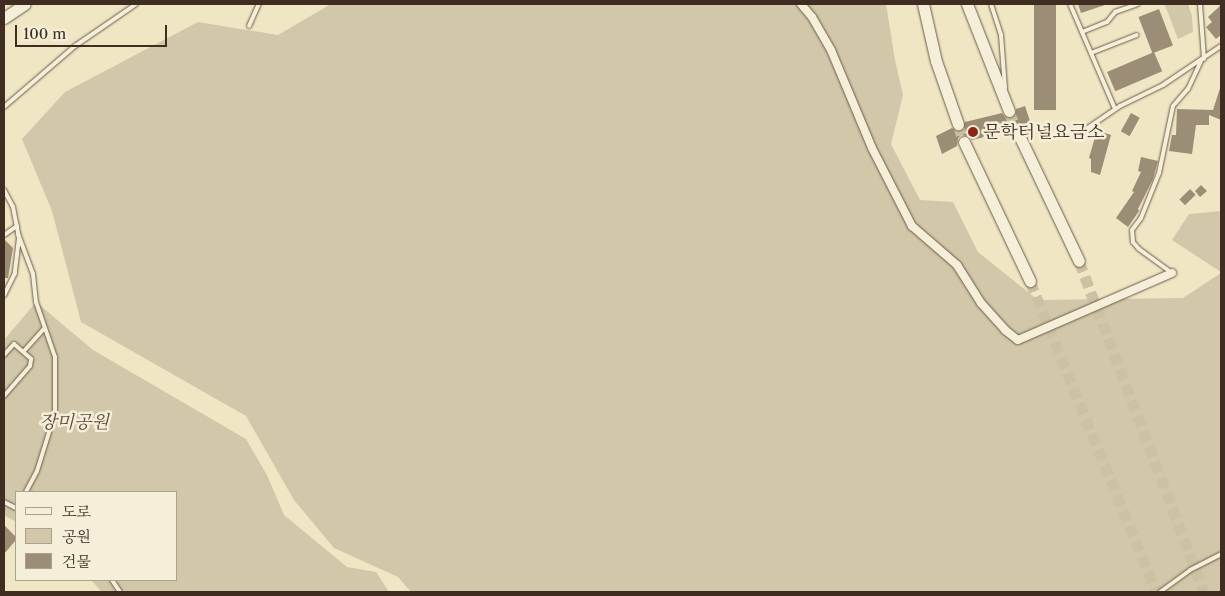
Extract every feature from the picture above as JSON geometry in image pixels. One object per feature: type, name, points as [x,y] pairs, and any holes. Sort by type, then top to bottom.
[{"type":"main road","points":[[4,18],[25,4]]},
{"type":"main road","points":[[923,4],[936,61],[958,124]]},
{"type":"main road","points":[[967,4],[1007,107]]},
{"type":"main road","points":[[1016,129],[1079,261]]},
{"type":"main road","points":[[964,142],[1030,281]]},
{"type":"street","points":[[801,4],[812,17],[831,50],[872,148],[912,226],[958,266],[981,303],[1005,330],[1018,340],[1172,273]]},
{"type":"lane","points":[[4,107],[75,46],[136,4]]},
{"type":"lane","points":[[249,26],[259,4]]},
{"type":"lane","points":[[991,4],[1001,35],[1007,107]]},
{"type":"lane","points":[[1070,4],[1115,109]]},
{"type":"lane","points":[[1082,32],[1107,22],[1115,12],[1138,4]]},
{"type":"lane","points":[[1172,273],[1139,249],[1133,242],[1132,230],[1141,218],[1159,173],[1173,106],[1188,89],[1202,60],[1200,4]]},
{"type":"lane","points":[[1090,53],[1137,35]]},
{"type":"lane","points":[[1076,136],[1115,109],[1163,85],[1221,46]]},
{"type":"lane","points":[[4,190],[13,207],[18,234],[15,273],[4,296]]},
{"type":"lane","points":[[4,236],[17,226]]},
{"type":"lane","points":[[18,234],[33,274],[36,302],[55,357],[55,413],[37,471],[27,491]]},
{"type":"lane","points":[[24,351],[45,328]]},
{"type":"lane","points":[[4,354],[14,344],[24,351],[31,360],[30,366],[4,396]]},
{"type":"lane","points":[[1160,592],[1190,570],[1221,554]]},
{"type":"lane","points":[[113,581],[120,592]]},
{"type":"green space","points":[[331,4],[886,4],[903,95],[891,144],[920,200],[953,202],[978,252],[1038,300],[1183,298],[1221,273],[1221,592],[411,592],[398,577],[334,548],[294,500],[246,416],[81,322],[52,211],[22,139],[65,92],[198,22],[278,35]]},
{"type":"green space","points":[[1188,4],[1192,16],[1193,32],[1178,39],[1165,5]]},
{"type":"green space","points":[[1221,211],[1221,272],[1172,240],[1189,214]]},
{"type":"green space","name":"장미공원","points":[[36,302],[93,350],[246,439],[267,475],[284,515],[347,567],[376,572],[389,592],[102,592],[92,581],[178,581],[178,491],[15,491],[15,521],[4,515],[4,340]]},
{"type":"building","points":[[1034,4],[1056,4],[1056,110],[1034,110]]},
{"type":"building","points":[[1078,4],[1104,4],[1105,5],[1081,13]]},
{"type":"building","points":[[1221,5],[1221,35],[1216,39],[1206,27],[1212,22],[1208,17]]},
{"type":"building","points":[[1159,9],[1173,45],[1152,53],[1138,17]]},
{"type":"building","points":[[1154,52],[1162,71],[1115,91],[1107,72]]},
{"type":"building","points":[[1220,88],[1221,120],[1209,115],[1209,125],[1196,125],[1192,154],[1169,151],[1172,135],[1176,135],[1177,109],[1213,110]]},
{"type":"building","name":"문학터널요금소","points":[[1025,106],[1031,124],[1023,126],[1020,123],[1013,122],[1010,125],[1009,131],[972,140],[968,136],[961,135],[958,138],[957,146],[942,154],[936,136],[952,128],[956,131],[961,131],[965,122],[1002,113],[1005,117],[1011,118],[1015,115],[1016,109]]},
{"type":"building","points":[[1131,113],[1140,118],[1130,136],[1121,131]]},
{"type":"building","points":[[1102,132],[1111,135],[1100,175],[1091,172],[1091,159],[1089,158],[1095,137],[1101,137]]},
{"type":"building","points":[[1141,157],[1158,161],[1153,179],[1138,209],[1139,211],[1128,227],[1116,218],[1134,192],[1132,191],[1141,172],[1138,171]]},
{"type":"building","points":[[1201,185],[1207,191],[1200,197],[1195,191]]},
{"type":"building","points":[[1190,189],[1196,195],[1185,205],[1179,200]]},
{"type":"building","points":[[4,239],[13,248],[8,278],[4,278]]},
{"type":"building","points":[[4,525],[15,536],[15,541],[4,554]]},
{"type":"tunnel","points":[[1009,111],[1016,129]]},
{"type":"tunnel","points":[[958,124],[964,142]]},
{"type":"tunnel","points":[[1079,261],[1204,592]]},
{"type":"tunnel","points":[[1030,281],[1156,592]]},
{"type":"place","name":"문학터널요금소","points":[[973,132]]}]
